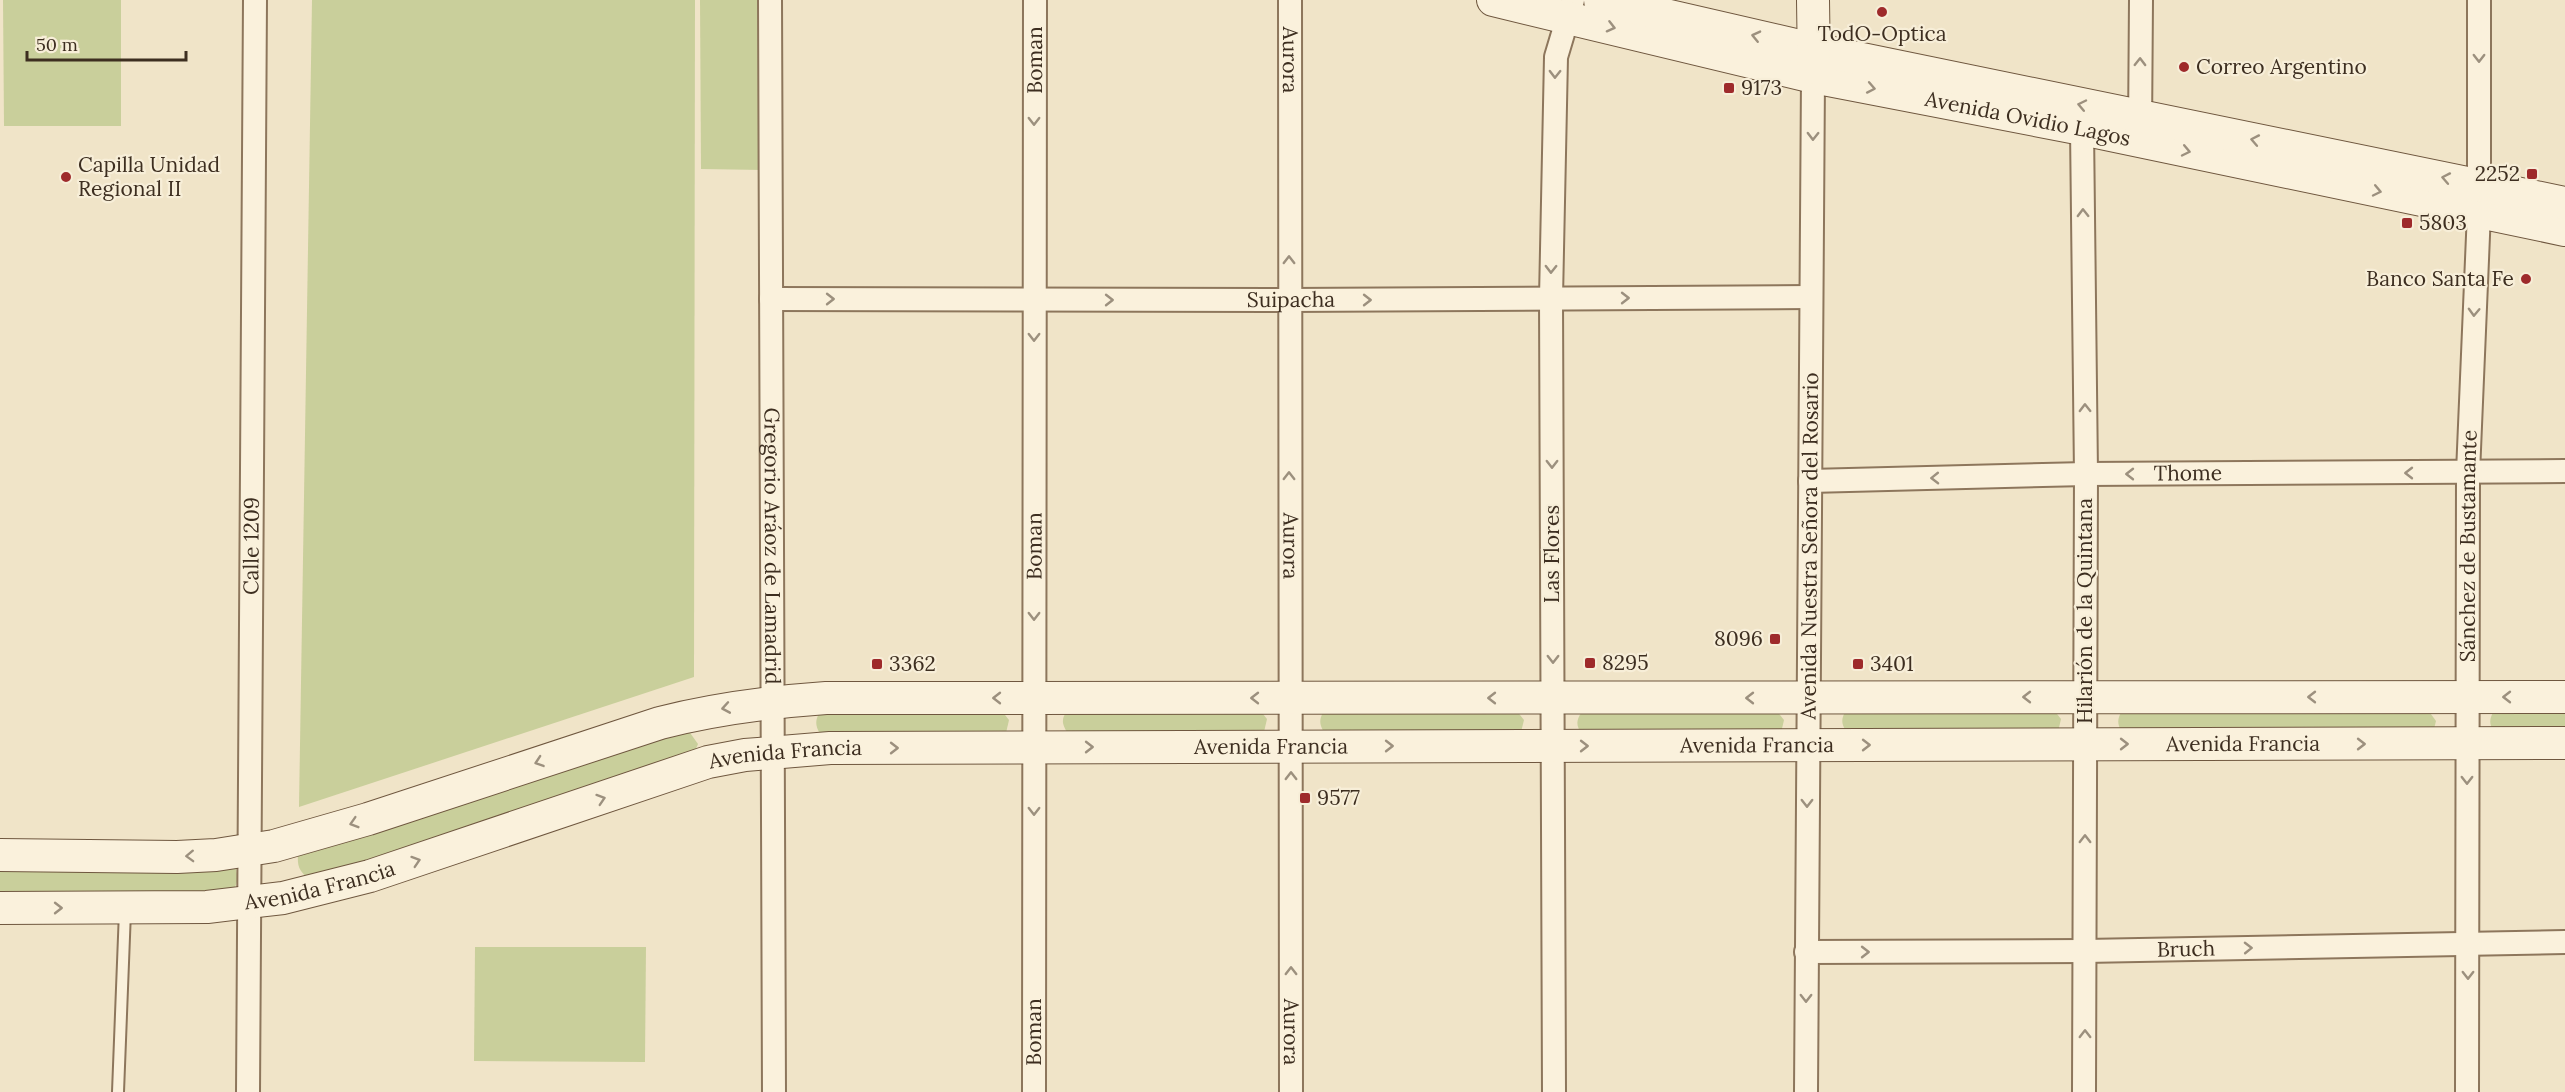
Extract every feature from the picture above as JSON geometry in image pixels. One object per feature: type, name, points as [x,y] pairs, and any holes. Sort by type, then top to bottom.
[{"type":"street","name":"Calle 1209","points":[[248,1092],[255,0]]},
{"type":"street","name":"Gregorio Aráoz de Lamadrid","points":[[770,0],[774,1092]]},
{"type":"street","name":"Boman","points":[[1034,1092],[1035,0]]},
{"type":"street","name":"Aurora","points":[[1290,0],[1288,300],[1291,1092]]},
{"type":"street","name":"Avenida Ovidio Lagos","points":[[1493,0],[1570,8],[1813,63],[2082,129],[2140,129]]},
{"type":"street","name":"Avenida Ovidio Lagos","points":[[1600,0],[1813,63],[2479,198],[2565,203]]},
{"type":"street","name":"Avenida Nuestra Señora del Rosario","points":[[1806,1092],[1813,0]]},
{"type":"street","points":[[2140,129],[2141,0]]},
{"type":"street","name":"Sánchez de Bustamante","points":[[2467,1092],[2468,473],[2479,198],[2479,0]]},
{"type":"street","name":"Las Flores","points":[[1554,1092],[1551,298],[1556,57],[1570,8]]},
{"type":"street","name":"Hilarión de la Quintana","points":[[2082,129],[2086,474],[2084,1092]]},
{"type":"street","name":"Avenida Ovidio Lagos","points":[[2479,198],[2565,230]]},
{"type":"street","name":"Suipacha","points":[[771,299],[1288,300],[1811,297]]},
{"type":"street","name":"Thome","points":[[1810,481],[2086,474],[2565,471]]},
{"type":"street","points":[[0,855],[177,856],[216,855],[248,850],[296,840],[357,822],[660,723],[705,712],[773,701],[826,698],[2565,697]]},
{"type":"street","name":"Avenida Francia","points":[[0,908],[207,907],[248,904],[314,891],[370,876],[708,762],[773,752],[830,748],[2565,743]]},
{"type":"street","name":"Bruch","points":[[1806,952],[2085,951],[2565,942]]},
{"type":"lane","points":[[118,1092],[125,908]]},
{"type":"green space","points":[[3,0],[121,0],[121,126],[4,126]]},
{"type":"green space","points":[[312,0],[695,0],[694,677],[299,807]]},
{"type":"green space","points":[[700,0],[762,0],[763,170],[701,169]]},
{"type":"green space","points":[[2565,707],[2565,737],[2494,732],[2490,724],[2494,711]]},
{"type":"green space","points":[[1259,709],[1267,719],[1264,732],[1067,732],[1063,722],[1067,711]]},
{"type":"green space","points":[[2053,709],[2061,719],[2058,732],[1846,731],[1842,721],[1846,710]]},
{"type":"green space","points":[[1001,710],[1009,720],[1006,733],[820,734],[816,723],[820,712]]},
{"type":"green space","points":[[1516,710],[1524,720],[1521,732],[1324,732],[1320,722],[1324,711]]},
{"type":"green space","points":[[1776,710],[1784,720],[1781,733],[1582,734],[1577,724],[1581,713]]},
{"type":"green space","points":[[2428,710],[2436,721],[2433,733],[2122,732],[2118,722],[2122,711]]},
{"type":"green space","points":[[688,730],[698,744],[694,753],[483,827],[309,879],[299,866],[298,855]]},
{"type":"green space","points":[[228,863],[236,869],[238,879],[234,890],[224,895],[0,895],[0,865]]},
{"type":"green space","points":[[475,947],[646,947],[645,1062],[474,1061]]},
{"type":"place","name":"TodO-Optica","points":[[1882,12]]},
{"type":"place","name":"Correo Argentino","points":[[2184,67]]},
{"type":"place","name":"9173","points":[[1729,88]]},
{"type":"place","name":"2252","points":[[2532,174]]},
{"type":"place","name":"Capilla Unidad Regional II","points":[[66,177]]},
{"type":"place","name":"5803","points":[[2407,223]]},
{"type":"place","name":"Banco Santa Fe","points":[[2526,279]]},
{"type":"place","name":"8096","points":[[1775,639]]},
{"type":"place","name":"8295","points":[[1590,663]]},
{"type":"place","name":"3362","points":[[877,664]]},
{"type":"place","name":"3401","points":[[1858,664]]},
{"type":"place","name":"9577","points":[[1305,798]]}]
